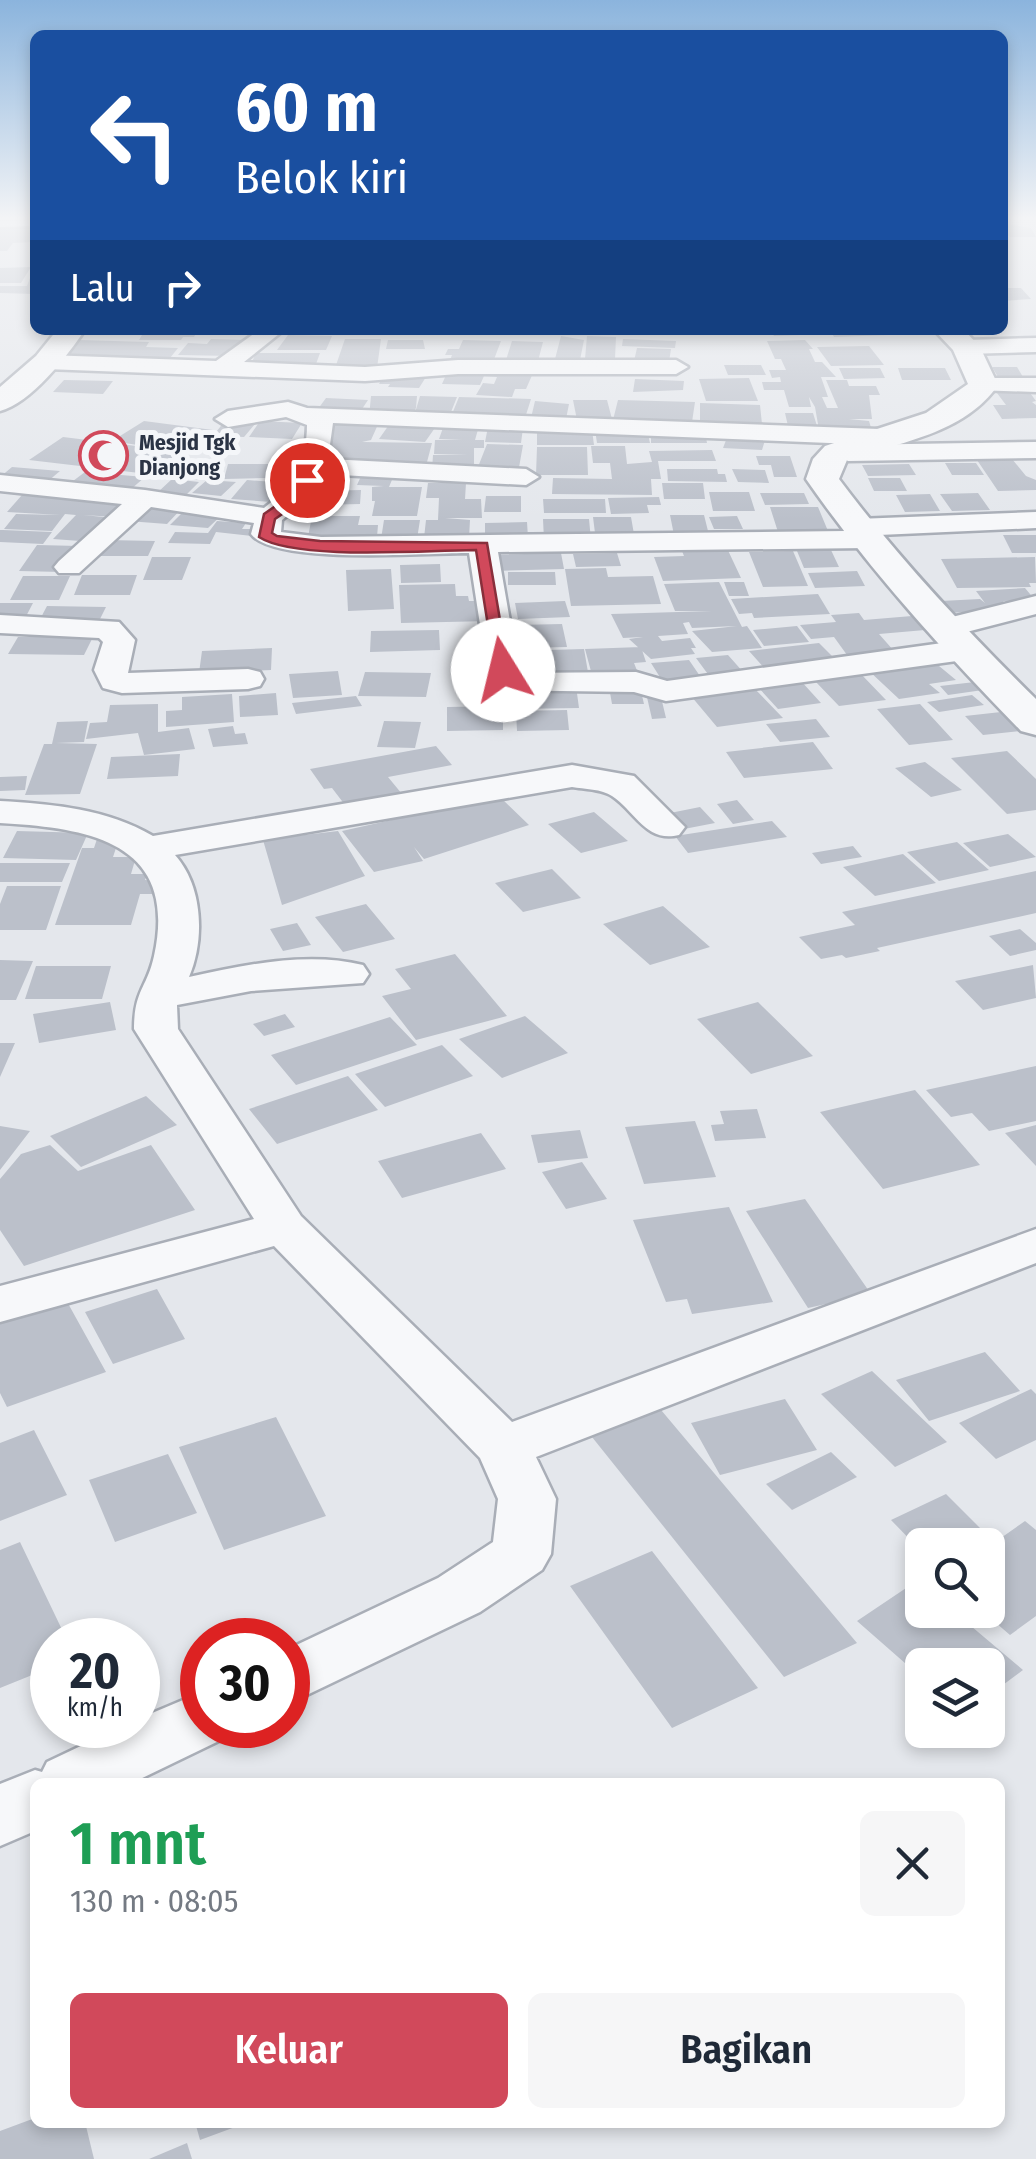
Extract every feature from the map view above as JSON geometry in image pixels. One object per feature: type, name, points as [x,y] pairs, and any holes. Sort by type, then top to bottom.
[{"type":"street","points":[[0,402],[46,362],[68,335]]},
{"type":"street","points":[[224,366],[265,335]]},
{"type":"street","points":[[957,339],[1036,345]]},
{"type":"street","points":[[957,339],[983,386]]},
{"type":"street","points":[[46,362],[365,374],[458,367],[676,367]]},
{"type":"street","points":[[294,371],[298,412]]},
{"type":"street","points":[[983,386],[1036,386]]},
{"type":"street","points":[[983,386],[976,396],[940,420],[836,453],[828,459],[822,479],[863,533],[956,639],[1036,722]]},
{"type":"street","points":[[228,419],[298,412],[879,437]]},
{"type":"street","points":[[298,412],[321,426],[312,466],[300,492],[269,517],[264,534],[288,543],[534,545],[863,533],[1036,520]]},
{"type":"street","points":[[528,422],[526,477],[534,545]]},
{"type":"street","points":[[836,453],[1036,450]]},
{"type":"street","points":[[312,466],[526,477]]},
{"type":"street","points":[[0,483],[145,498],[269,517]]},
{"type":"street","points":[[68,567],[145,498]]},
{"type":"street","points":[[482,546],[503,670],[500,683],[636,682],[666,691],[956,639],[1036,605]]},
{"type":"street","points":[[0,624],[108,629],[120,640],[110,670],[115,681],[122,683],[248,679]]},
{"type":"street","points":[[152,848],[572,776],[622,784],[666,827]]},
{"type":"street","points":[[0,812],[32,814],[117,832],[152,848],[173,878],[181,902],[170,972],[157,997],[156,1028],[284,1226],[503,1447],[527,1499],[521,1554],[458,1595],[310,1667]]},
{"type":"street","points":[[157,997],[287,971],[348,974]]},
{"type":"street","points":[[0,1304],[284,1226]]},
{"type":"street","points":[[503,1447],[1036,1245]]},
{"type":"street","points":[[78,1778],[180,1729]]},
{"type":"street","points":[[0,1816],[30,1802]]},
{"type":"building","points":[[142,335],[195,335],[181,340],[139,340]]},
{"type":"building","points":[[288,335],[332,336],[326,350],[277,350]]},
{"type":"building","points":[[561,336],[584,340],[580,360],[555,359]]},
{"type":"building","points":[[587,336],[616,337],[615,359],[585,359]]},
{"type":"building","points":[[211,339],[249,340],[231,356],[178,355],[188,343],[207,344]]},
{"type":"building","points":[[345,339],[381,339],[377,368],[335,368]]},
{"type":"building","points":[[623,339],[676,341],[675,348],[622,346]]},
{"type":"building","points":[[78,340],[149,342],[146,347],[178,348],[170,358],[64,355]]},
{"type":"building","points":[[388,340],[423,340],[425,349],[386,349]]},
{"type":"building","points":[[463,340],[501,341],[493,362],[450,360],[452,355],[445,355],[448,349],[459,349]]},
{"type":"building","points":[[805,340],[813,349],[809,349],[815,362],[822,362],[836,377],[821,377],[828,397],[822,397],[827,408],[838,408],[826,380],[847,380],[849,386],[876,386],[880,395],[869,395],[872,419],[849,419],[869,421],[872,431],[819,430],[809,397],[811,407],[789,407],[784,390],[764,390],[762,382],[781,382],[780,377],[772,378],[769,370],[786,370],[781,359],[775,359],[767,341]]},
{"type":"building","points":[[512,341],[543,342],[538,361],[506,360]]},
{"type":"building","points":[[869,346],[884,365],[831,366],[817,347]]},
{"type":"building","points":[[637,348],[671,349],[669,362],[634,361]]},
{"type":"building","points":[[256,353],[320,353],[316,364],[251,364]]},
{"type":"building","points":[[724,365],[761,365],[766,375],[728,375]]},
{"type":"building","points":[[992,367],[1017,367],[1023,377],[998,377]]},
{"type":"building","points":[[839,368],[880,368],[885,378],[844,379]]},
{"type":"building","points":[[898,368],[945,368],[951,380],[902,380]]},
{"type":"building","points":[[477,371],[533,373],[526,389],[515,389],[512,397],[476,395],[483,383],[494,384],[497,377],[484,376],[480,385],[442,384],[446,375],[475,376]]},
{"type":"building","points":[[384,375],[426,377],[419,388],[388,387],[390,384],[379,384]]},
{"type":"building","points":[[749,378],[758,401],[706,401],[699,379]]},
{"type":"building","points":[[635,379],[684,381],[683,390],[633,392]]},
{"type":"building","points":[[64,380],[113,381],[103,394],[53,392]]},
{"type":"building","points":[[1001,388],[1028,390],[1036,401],[1032,402],[1036,405],[1036,418],[1002,419],[993,405],[1006,405],[997,393],[1004,393]]},
{"type":"building","points":[[371,396],[417,396],[416,408],[411,417],[369,417]]},
{"type":"building","points":[[420,396],[457,397],[449,417],[414,416]]},
{"type":"building","points":[[459,397],[531,399],[525,418],[450,419]]},
{"type":"building","points":[[326,398],[368,400],[358,415],[315,413]]},
{"type":"building","points":[[573,400],[607,400],[612,419],[577,420]]},
{"type":"building","points":[[618,400],[695,402],[692,422],[613,420]]},
{"type":"building","points":[[535,401],[569,404],[566,419],[531,418]]},
{"type":"building","points":[[700,403],[760,405],[762,424],[700,422]]},
{"type":"building","points":[[785,413],[813,413],[817,426],[788,426]]},
{"type":"building","points":[[334,419],[380,420],[371,440],[362,442],[432,443],[427,462],[316,463]]},
{"type":"building","name":"Mesjid Tgk Dianjong","points":[[144,421],[213,430],[148,474],[29,460],[63,437],[169,450],[112,441]]},
{"type":"building","points":[[260,421],[302,423],[292,439],[249,437]]},
{"type":"building","points":[[224,422],[255,424],[244,437],[213,436]]},
{"type":"building","points":[[391,422],[437,425],[425,442],[379,439]]},
{"type":"building","points":[[444,425],[479,426],[475,440],[484,440],[484,448],[474,448],[474,470],[432,470],[433,455],[468,455],[434,454],[435,440],[462,440],[439,439]]},
{"type":"building","points":[[488,427],[523,428],[521,443],[485,442]]},
{"type":"building","points":[[537,430],[592,430],[594,445],[537,445]]},
{"type":"building","points":[[595,430],[647,430],[650,443],[597,443]]},
{"type":"building","points":[[651,432],[705,432],[707,443],[651,443]]},
{"type":"building","points":[[728,435],[766,437],[762,450],[723,448]]},
{"type":"building","points":[[487,444],[523,445],[518,473],[476,472]]},
{"type":"building","points":[[591,446],[625,446],[627,464],[652,462],[649,451],[712,450],[716,461],[658,461],[661,479],[651,479],[652,495],[552,494],[553,478],[612,479],[610,463],[593,463]]},
{"type":"building","points":[[537,447],[587,447],[588,475],[536,475]]},
{"type":"building","points":[[756,456],[790,456],[797,477],[774,477],[771,465],[759,465]]},
{"type":"building","points":[[1012,459],[1026,476],[1036,480],[1036,490],[998,491],[977,460]]},
{"type":"building","points":[[304,461],[303,476],[272,476],[274,462]]},
{"type":"building","points":[[945,463],[976,463],[984,475],[952,475]]},
{"type":"building","points":[[182,464],[218,467],[203,480],[168,477]]},
{"type":"building","points":[[228,464],[269,464],[266,478],[224,479]]},
{"type":"building","points":[[909,464],[916,475],[868,476],[862,465]]},
{"type":"building","points":[[12,467],[60,471],[47,482],[0,477]]},
{"type":"building","points":[[667,469],[717,469],[718,474],[725,474],[727,482],[668,481]]},
{"type":"building","points":[[732,469],[765,470],[769,483],[738,482]]},
{"type":"building","points":[[85,472],[145,477],[130,490],[69,484]]},
{"type":"building","points":[[362,474],[394,475],[389,487],[422,487],[417,516],[372,516],[372,487],[384,486],[357,485]]},
{"type":"building","points":[[868,478],[900,478],[907,491],[874,491]]},
{"type":"building","points":[[172,479],[199,482],[186,495],[157,493]]},
{"type":"building","points":[[207,480],[236,482],[221,496],[192,493]]},
{"type":"building","points":[[247,480],[300,484],[285,503],[231,499]]},
{"type":"building","points":[[428,483],[466,483],[465,499],[481,499],[482,518],[445,518],[470,520],[469,538],[424,538],[426,520],[438,520],[439,498],[426,498]]},
{"type":"building","points":[[662,483],[703,483],[705,499],[664,499]]},
{"type":"building","points":[[361,490],[360,504],[318,505],[320,491]]},
{"type":"building","points":[[709,492],[749,492],[755,511],[713,511]]},
{"type":"building","points":[[760,493],[804,493],[809,504],[765,505]]},
{"type":"building","points":[[978,493],[990,510],[952,511],[940,494]]},
{"type":"building","points":[[930,494],[940,511],[905,512],[896,495]]},
{"type":"building","points":[[22,495],[128,500],[115,517],[83,515],[114,518],[94,542],[53,539],[76,515],[65,514],[52,531],[4,529],[16,514],[61,515],[7,512]]},
{"type":"building","points":[[486,496],[521,496],[521,512],[484,512]]},
{"type":"building","points":[[659,497],[661,505],[647,505],[649,513],[611,514],[608,498]]},
{"type":"building","points":[[543,499],[605,499],[606,513],[544,513]]},
{"type":"building","points":[[145,503],[184,506],[167,524],[128,521]]},
{"type":"building","points":[[770,507],[818,507],[828,531],[778,532]]},
{"type":"building","points":[[187,508],[225,512],[208,528],[170,525]]},
{"type":"building","points":[[670,515],[704,515],[709,535],[674,535]]},
{"type":"building","points":[[312,516],[360,516],[358,525],[378,525],[377,537],[308,537]]},
{"type":"building","points":[[737,516],[743,529],[714,529],[709,517]]},
{"type":"building","points":[[593,517],[631,517],[635,540],[596,541]]},
{"type":"building","points":[[543,519],[589,519],[591,540],[544,540]]},
{"type":"building","points":[[384,520],[420,520],[417,539],[381,539]]},
{"type":"building","points":[[217,521],[246,523],[242,529],[256,529],[252,536],[216,532],[210,544],[168,543],[175,532],[208,533]]},
{"type":"building","points":[[527,522],[528,538],[485,538],[485,523]]},
{"type":"building","points":[[0,530],[52,532],[43,544],[0,542]]},
{"type":"building","points":[[1003,535],[1036,535],[1036,553],[1012,553]]},
{"type":"building","points":[[107,540],[155,541],[148,556],[100,556]]},
{"type":"building","points":[[725,544],[741,578],[663,581],[654,557],[684,556],[680,546]]},
{"type":"building","points":[[37,545],[79,546],[62,572],[19,571]]},
{"type":"building","points":[[831,550],[839,567],[804,568],[797,551]]},
{"type":"building","points":[[793,551],[808,586],[763,587],[749,552]]},
{"type":"building","points":[[561,553],[564,569],[493,571],[491,555]]},
{"type":"building","points":[[617,553],[621,566],[576,567],[573,554]]},
{"type":"building","points":[[152,557],[191,557],[182,580],[143,580]]},
{"type":"building","points":[[1035,557],[1036,583],[1029,583],[1031,587],[957,588],[941,559]]},
{"type":"building","points":[[440,564],[441,582],[401,583],[400,565]]},
{"type":"building","points":[[606,568],[608,577],[653,576],[661,604],[571,606],[565,569]]},
{"type":"building","points":[[391,569],[394,609],[348,611],[346,570]]},
{"type":"building","points":[[857,571],[865,586],[815,588],[808,573]]},
{"type":"building","points":[[508,572],[555,572],[556,585],[508,585]]},
{"type":"building","points":[[82,575],[137,575],[130,595],[74,595]]},
{"type":"building","points":[[23,576],[70,576],[59,600],[10,600]]},
{"type":"building","points":[[719,582],[742,627],[747,626],[762,648],[712,652],[692,631],[737,626],[692,628],[689,622],[683,623],[688,634],[658,636],[662,641],[690,638],[695,654],[651,659],[629,639],[643,637],[623,638],[611,614],[712,611],[675,611],[664,584]]},
{"type":"building","points":[[724,582],[744,582],[749,596],[729,596]]},
{"type":"building","points":[[455,584],[456,596],[488,601],[491,621],[401,623],[399,585]]},
{"type":"building","points":[[1025,588],[1035,600],[1003,601],[1010,609],[950,613],[941,601],[980,599],[985,603],[976,591]]},
{"type":"building","points":[[818,594],[830,614],[754,618],[752,613],[739,614],[731,599]]},
{"type":"building","points":[[565,601],[570,617],[518,619],[515,603]]},
{"type":"building","points":[[0,603],[33,603],[22,624],[0,623]]},
{"type":"building","points":[[47,606],[106,607],[98,623],[38,623]]},
{"type":"building","points":[[859,613],[864,620],[912,616],[925,630],[879,634],[894,651],[847,655],[834,637],[811,639],[800,625],[836,622],[831,615]]},
{"type":"building","points":[[562,624],[567,647],[520,648],[517,625]]},
{"type":"building","points":[[797,626],[809,642],[764,646],[753,630]]},
{"type":"building","points":[[439,630],[440,650],[370,652],[371,631]]},
{"type":"building","points":[[40,632],[95,633],[84,655],[8,654],[18,637],[38,637]]},
{"type":"building","points":[[819,643],[837,661],[766,670],[749,651]]},
{"type":"building","points":[[641,647],[646,662],[634,663],[638,673],[592,675],[585,649]]},
{"type":"building","points":[[272,648],[271,670],[199,673],[202,651]]},
{"type":"building","points":[[584,649],[589,678],[519,679],[515,651]]},
{"type":"building","points":[[728,655],[744,673],[710,677],[696,658]]},
{"type":"building","points":[[689,660],[702,679],[663,682],[651,663]]},
{"type":"building","points":[[933,661],[956,680],[929,684],[940,693],[899,699],[868,670]]},
{"type":"building","points":[[338,671],[342,695],[293,698],[289,674]]},
{"type":"building","points":[[365,672],[431,673],[426,697],[358,696]]},
{"type":"building","points":[[860,673],[886,700],[839,706],[814,680]]},
{"type":"building","points":[[801,681],[821,703],[778,709],[758,687]]},
{"type":"building","points":[[975,682],[983,690],[948,695],[940,686]]},
{"type":"building","points":[[576,686],[579,708],[514,709],[512,687]]},
{"type":"building","points":[[609,687],[640,687],[644,704],[612,704]]},
{"type":"building","points":[[754,688],[783,718],[717,727],[691,696]]},
{"type":"building","points":[[276,693],[278,715],[240,717],[239,696]]},
{"type":"building","points":[[646,693],[660,693],[666,718],[652,719]]},
{"type":"building","points":[[232,694],[234,722],[166,727],[166,711],[182,710],[182,697]]},
{"type":"building","points":[[972,695],[984,705],[939,712],[927,702]]},
{"type":"building","points":[[356,696],[362,706],[296,714],[292,703]]},
{"type":"building","points":[[158,704],[158,732],[189,728],[195,749],[144,755],[138,733],[86,739],[90,723],[107,722],[110,705]]},
{"type":"building","points":[[920,704],[953,740],[909,745],[877,709]]},
{"type":"building","points":[[503,706],[503,730],[447,731],[447,707]]},
{"type":"building","points":[[567,710],[569,730],[517,731],[516,711]]},
{"type":"building","points":[[1001,712],[1020,731],[983,735],[965,716]]},
{"type":"building","points":[[816,719],[830,737],[780,742],[766,724]]},
{"type":"building","points":[[88,721],[84,742],[56,743],[97,744],[80,794],[25,795],[44,744],[52,744],[57,722]]},
{"type":"building","points":[[384,721],[421,722],[415,748],[377,747]]},
{"type":"building","points":[[233,726],[235,734],[245,733],[248,744],[213,747],[208,729]]},
{"type":"building","points":[[813,742],[833,769],[744,778],[726,752]]},
{"type":"building","points":[[436,746],[452,765],[388,777],[402,794],[345,805],[332,788],[324,789],[310,769]]},
{"type":"building","points":[[1007,751],[1036,779],[1036,810],[1007,814],[951,758]]},
{"type":"building","points":[[180,754],[178,776],[107,779],[111,757]]},
{"type":"building","points":[[925,762],[962,790],[931,797],[895,768]]},
{"type":"building","points":[[27,776],[25,790],[0,791],[0,777]]},
{"type":"building","points":[[499,796],[529,825],[424,859],[414,847],[423,861],[374,872],[342,831]]},
{"type":"building","points":[[737,800],[754,820],[733,824],[717,804]]},
{"type":"building","points":[[700,807],[715,823],[684,829],[670,813]]},
{"type":"building","points":[[594,812],[628,841],[581,853],[548,824]]},
{"type":"building","points":[[772,821],[787,837],[688,853],[675,836]]},
{"type":"building","points":[[17,831],[88,833],[76,860],[3,858]]},
{"type":"building","points":[[338,831],[365,876],[282,905],[263,840]]},
{"type":"building","points":[[1008,834],[1036,857],[990,867],[963,843]]},
{"type":"building","points":[[97,839],[119,839],[113,857],[136,857],[131,874],[147,874],[145,880],[163,881],[159,894],[140,894],[131,925],[55,925],[82,848],[94,848]]},
{"type":"building","points":[[957,842],[989,870],[939,881],[907,852]]},
{"type":"building","points":[[853,846],[862,857],[821,864],[812,853]]},
{"type":"building","points":[[903,854],[936,883],[875,896],[843,867]]},
{"type":"building","points":[[0,863],[70,863],[62,882],[0,882]]},
{"type":"building","points":[[552,869],[581,898],[523,912],[495,883]]},
{"type":"building","points":[[1036,871],[1036,913],[846,958],[842,955],[821,959],[799,937],[855,925],[842,912]]},
{"type":"building","points":[[7,886],[61,886],[46,930],[0,930],[0,904]]},
{"type":"building","points":[[366,904],[395,939],[343,952],[315,917]]},
{"type":"building","points":[[663,906],[710,947],[650,965],[603,924]]},
{"type":"building","points":[[297,923],[311,945],[283,951],[270,929]]},
{"type":"building","points":[[1020,929],[1036,943],[1036,950],[1010,956],[989,936]]},
{"type":"building","points":[[455,954],[507,1016],[416,1040],[382,996],[411,989],[395,969]]},
{"type":"building","points":[[0,960],[33,961],[16,1000],[0,1000]]},
{"type":"building","points":[[1033,965],[1036,998],[983,1010],[955,981]]},
{"type":"building","points":[[36,966],[111,966],[102,999],[25,999]]},
{"type":"building","points":[[110,1002],[116,1030],[39,1043],[33,1014]]},
{"type":"building","points":[[758,1002],[813,1056],[751,1074],[697,1019]]},
{"type":"building","points":[[285,1014],[295,1027],[264,1036],[253,1024]]},
{"type":"building","points":[[525,1016],[568,1053],[502,1078],[459,1039]]},
{"type":"building","points":[[390,1017],[417,1045],[296,1085],[271,1055]]},
{"type":"building","points":[[0,1043],[15,1043],[0,1077]]},
{"type":"building","points":[[442,1045],[473,1076],[385,1107],[355,1074]]},
{"type":"building","points":[[1036,1066],[1036,1121],[989,1131],[972,1113],[951,1117],[926,1090]]},
{"type":"building","points":[[348,1076],[378,1110],[277,1144],[249,1109]]},
{"type":"building","points":[[915,1090],[980,1165],[883,1189],[820,1112]]},
{"type":"building","points":[[146,1096],[177,1125],[81,1167],[50,1136]]},
{"type":"building","points":[[757,1109],[766,1138],[715,1141],[711,1125],[724,1124],[720,1111]]},
{"type":"building","points":[[695,1121],[716,1177],[644,1184],[625,1127]]},
{"type":"building","points":[[1036,1125],[1036,1166],[1005,1133]]},
{"type":"building","points":[[0,1126],[30,1131],[0,1170]]},
{"type":"building","points":[[580,1130],[588,1158],[538,1163],[531,1135]]},
{"type":"building","points":[[481,1133],[506,1169],[402,1198],[378,1161]]},
{"type":"building","points":[[50,1145],[78,1171],[151,1145],[195,1210],[24,1266],[0,1230],[0,1179],[21,1154]]},
{"type":"building","points":[[582,1162],[607,1199],[566,1209],[542,1172]]},
{"type":"building","points":[[805,1199],[871,1294],[808,1308],[746,1211]]},
{"type":"building","points":[[729,1207],[773,1302],[692,1314],[687,1299],[666,1302],[633,1220]]},
{"type":"building","points":[[157,1289],[185,1339],[113,1364],[85,1312]]},
{"type":"building","points":[[65,1298],[106,1372],[7,1407],[0,1393],[0,1320]]},
{"type":"building","points":[[985,1352],[1020,1391],[929,1421],[896,1380]]},
{"type":"building","points":[[872,1371],[947,1442],[895,1467],[821,1394]]},
{"type":"building","points":[[1031,1389],[1036,1394],[1036,1440],[996,1459],[959,1423]]},
{"type":"building","points":[[785,1399],[817,1450],[720,1475],[691,1423]]},
{"type":"building","points":[[656,1404],[857,1643],[784,1677],[588,1432]]},
{"type":"building","points":[[276,1417],[326,1516],[224,1550],[179,1447]]},
{"type":"building","points":[[34,1430],[67,1495],[0,1521],[0,1443]]},
{"type":"building","points":[[831,1452],[857,1477],[792,1510],[766,1484]]},
{"type":"building","points":[[168,1454],[197,1513],[115,1542],[89,1480]]},
{"type":"building","points":[[946,1494],[980,1528],[905,1528],[905,1534],[891,1520]]},
{"type":"building","points":[[1025,1521],[1036,1530],[1036,1616],[1010,1635],[1002,1628],[1005,1628],[1005,1535]]},
{"type":"building","points":[[20,1542],[56,1618],[30,1618],[30,1676],[0,1688],[0,1550]]},
{"type":"building","points":[[652,1551],[758,1688],[672,1728],[570,1586]]},
{"type":"building","points":[[905,1589],[905,1628],[973,1628],[997,1648],[905,1648],[905,1663],[857,1621]]},
{"type":"building","points":[[1005,1655],[1023,1670],[1005,1683]]},
{"type":"building","points":[[30,2120],[30,2128],[86,2128],[94,2159],[0,2159],[0,2131]]},
{"type":"building","points":[[197,2128],[232,2128],[200,2140]]},
{"type":"building","points":[[187,2143],[192,2159],[149,2159]]},
{"type":"place","name":"Mesjid Tgk Dianjong","points":[[104,455]]},
{"type":"route","points":[[307,480],[289,503],[269,517],[264,534],[288,543],[320,546],[482,546],[503,670]]}]
